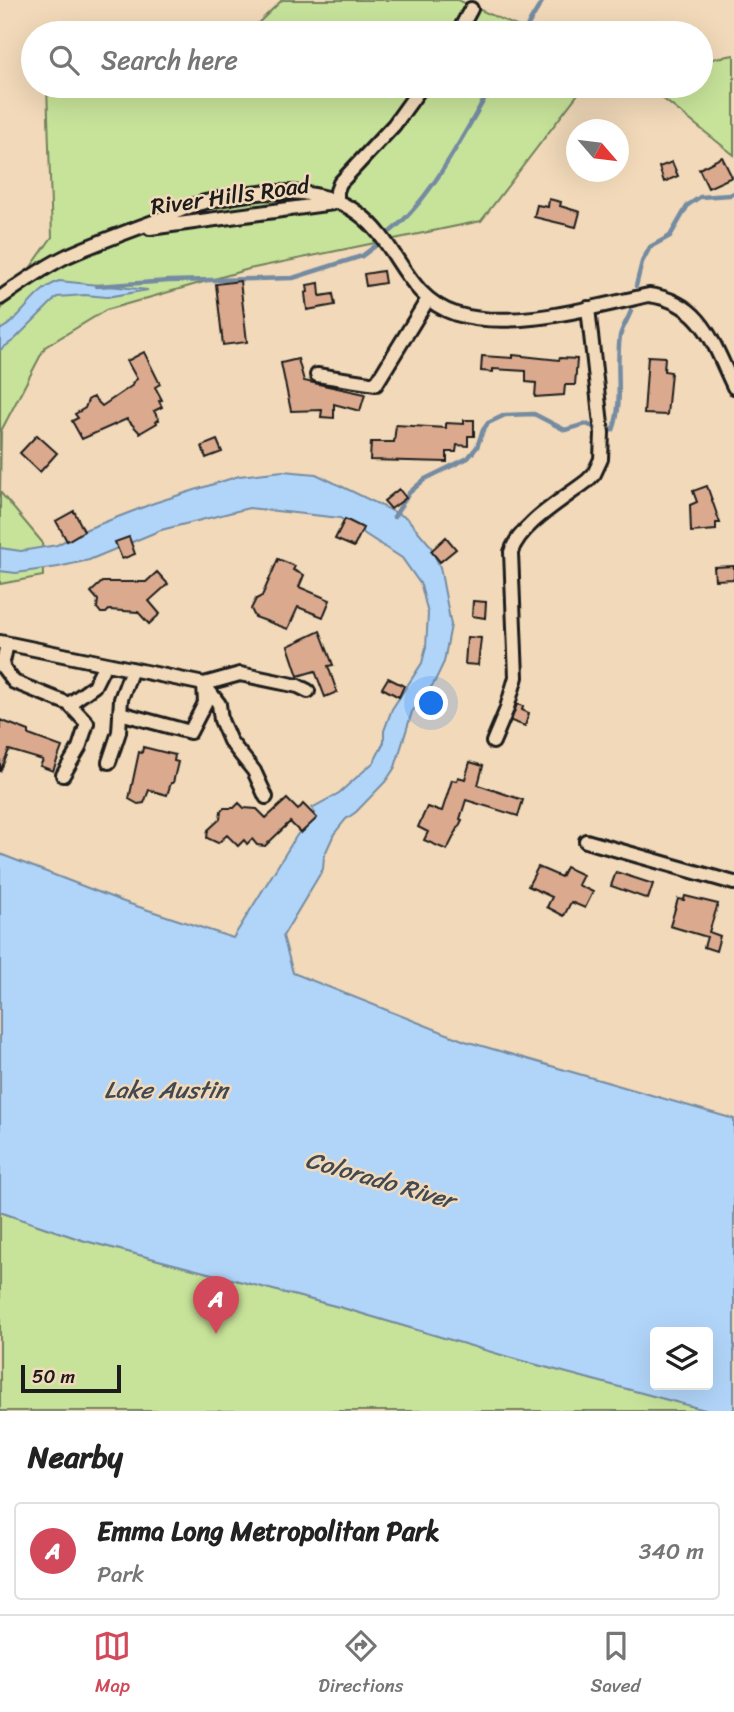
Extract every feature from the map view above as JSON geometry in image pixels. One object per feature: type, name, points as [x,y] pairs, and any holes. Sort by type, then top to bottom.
[{"type":"street","points":[[464,21],[471,9]]},
{"type":"street","points":[[337,202],[340,183],[394,125],[413,98]]},
{"type":"street","name":"River Hills Road","points":[[0,298],[66,257],[203,202],[241,195],[285,192],[316,195],[358,212],[377,230],[416,289],[435,305],[458,314],[514,319],[541,317],[649,295],[681,304],[704,326],[734,387]]},
{"type":"street","name":"River Hills Road","points":[[129,231],[337,202]]},
{"type":"street","points":[[317,374],[376,384],[428,299]]},
{"type":"street","points":[[493,742],[516,677],[511,552],[514,542],[528,527],[587,481],[594,474],[601,459],[602,433],[587,308]]},
{"type":"street","points":[[63,775],[79,748],[87,723],[69,704],[14,682],[2,666],[4,643],[204,684],[240,674],[298,686],[308,691]]},
{"type":"street","points":[[69,704],[94,686],[105,664]]},
{"type":"street","points":[[109,762],[119,732],[121,699],[132,669]]},
{"type":"street","points":[[120,712],[190,732],[205,703],[204,684]]},
{"type":"street","points":[[204,684],[219,704],[221,720],[230,741],[254,771],[266,797]]},
{"type":"street","points":[[586,841],[734,883]]},
{"type":"green space","points":[[282,0],[458,0],[505,21],[260,21]]},
{"type":"green space","points":[[734,55],[734,155],[662,98],[713,98],[713,59]]},
{"type":"green space","points":[[47,98],[575,98],[481,221],[249,269],[106,310],[45,347],[1,431],[0,492],[0,311],[52,237]]},
{"type":"green space","points":[[0,492],[42,542],[43,576],[0,584]]},
{"type":"green space","points":[[0,1212],[82,1240],[343,1308],[519,1360],[711,1411],[0,1411]]},
{"type":"water","points":[[59,281],[148,290],[107,297],[57,297],[14,340],[0,350],[0,330],[16,318],[41,291]]},
{"type":"water","name":"Lake Austin","points":[[283,471],[316,474],[407,518],[430,545],[440,567],[451,625],[444,662],[434,683],[412,712],[395,767],[386,781],[334,834],[324,856],[323,869],[283,936],[293,973],[465,1041],[734,1119],[734,1411],[709,1411],[519,1360],[343,1308],[82,1240],[0,1212],[0,854],[124,902],[233,938],[297,835],[315,814],[312,808],[339,793],[374,762],[384,742],[384,731],[392,709],[422,663],[426,647],[428,614],[421,585],[402,558],[340,518],[249,508],[161,530],[89,560],[16,573],[0,571],[0,548],[21,551],[57,545],[87,529],[154,503],[239,476]]},
{"type":"building","points":[[722,157],[732,177],[708,188],[699,169]]},
{"type":"building","points":[[672,162],[678,176],[664,182],[659,167]]},
{"type":"building","points":[[549,199],[561,202],[560,206],[580,212],[576,227],[534,217],[537,205],[548,207]]},
{"type":"building","points":[[383,271],[385,283],[366,286],[364,274]]},
{"type":"building","points":[[240,281],[247,342],[223,345],[216,284]]},
{"type":"building","points":[[319,283],[320,296],[333,294],[335,305],[307,310],[307,285]]},
{"type":"building","points":[[144,352],[160,384],[155,387],[162,400],[159,401],[162,407],[154,411],[159,420],[157,423],[140,433],[127,419],[82,439],[72,421],[78,418],[75,414],[85,408],[88,400],[93,397],[102,406],[133,385],[137,379],[127,361]]},
{"type":"building","points":[[513,355],[559,360],[577,359],[575,385],[565,385],[564,395],[535,397],[536,383],[526,382],[526,371],[481,371],[482,356],[513,358]]},
{"type":"building","points":[[648,356],[665,357],[664,371],[671,372],[667,415],[644,414]]},
{"type":"building","points":[[298,359],[304,381],[365,394],[360,411],[334,404],[334,418],[321,417],[322,410],[291,411],[281,363]]},
{"type":"building","points":[[464,420],[474,420],[474,436],[468,436],[468,446],[457,445],[456,452],[447,452],[447,462],[370,460],[371,442],[394,442],[396,425],[446,428],[446,423],[464,424]]},
{"type":"building","points":[[37,435],[57,453],[40,472],[20,453]]},
{"type":"building","points":[[217,440],[222,452],[206,458],[202,446]]},
{"type":"building","points":[[707,486],[720,523],[716,523],[716,530],[691,532],[690,505],[697,502],[693,491]]},
{"type":"building","points":[[399,489],[406,498],[391,509],[384,501]]},
{"type":"building","points":[[74,511],[84,531],[67,541],[56,521]]},
{"type":"building","points":[[345,519],[363,528],[354,547],[335,539]]},
{"type":"building","points":[[129,537],[135,554],[122,559],[115,542]]},
{"type":"building","points":[[446,537],[456,549],[440,562],[431,551]]},
{"type":"building","points":[[278,559],[295,566],[293,570],[304,575],[299,587],[330,600],[323,617],[298,607],[288,629],[255,617],[251,609],[256,599],[262,596]]},
{"type":"building","points":[[734,566],[734,579],[715,580],[714,567]]},
{"type":"building","points":[[157,572],[168,584],[149,601],[160,614],[149,624],[138,612],[109,610],[101,613],[97,608],[98,600],[91,592],[102,582],[146,582]]},
{"type":"building","points":[[473,601],[486,602],[485,618],[472,616]]},
{"type":"building","points":[[320,631],[333,665],[328,666],[337,692],[325,697],[315,671],[298,676],[288,646]]},
{"type":"building","points":[[467,637],[481,638],[478,665],[465,664]]},
{"type":"building","points":[[388,678],[404,686],[399,697],[382,688]]},
{"type":"building","points":[[517,704],[529,713],[525,726],[511,721]]},
{"type":"building","points":[[0,720],[29,731],[29,735],[62,747],[53,771],[40,766],[43,760],[9,750],[0,772]]},
{"type":"building","points":[[143,747],[175,755],[174,761],[178,762],[167,795],[149,790],[144,803],[138,804],[129,799],[139,752],[142,753]]},
{"type":"building","points":[[470,762],[483,766],[478,785],[523,800],[518,816],[466,800],[460,819],[462,820],[447,850],[424,840],[428,832],[418,827],[427,807],[442,811],[452,780],[457,781],[458,777],[465,779]]},
{"type":"building","points":[[287,799],[298,810],[303,804],[317,818],[301,833],[290,822],[265,846],[257,845],[252,839],[247,844],[244,840],[238,846],[227,835],[218,843],[207,838],[208,830],[220,819],[224,808],[234,808],[239,803],[244,808],[257,809],[266,818]]},
{"type":"building","points":[[538,867],[561,877],[566,867],[583,875],[578,885],[593,892],[585,908],[571,902],[564,916],[547,907],[552,897],[528,886]]},
{"type":"building","points":[[616,872],[653,884],[648,899],[611,886]]},
{"type":"building","points":[[685,896],[718,904],[709,932],[720,936],[716,951],[704,947],[707,937],[670,926],[678,899],[684,900]]},
{"type":"waterway","points":[[530,21],[543,0]]},
{"type":"waterway","points":[[391,231],[434,183],[485,98]]},
{"type":"waterway","points":[[636,286],[642,262],[650,247],[670,236],[688,205],[700,197],[734,193]]},
{"type":"waterway","points":[[97,286],[293,278],[362,256],[378,244]]},
{"type":"waterway","points":[[607,431],[613,430],[616,419],[620,336],[631,311]]},
{"type":"waterway","points":[[394,517],[409,493],[425,479],[468,458],[477,447],[488,423],[505,415],[534,414],[565,430],[586,424],[596,428]]},
{"type":"place","name":"Emma Long Metropolitan Park","points":[[216,1334]]},
{"type":"water label","name":"Colorado River","points":[[380,1180]]}]
